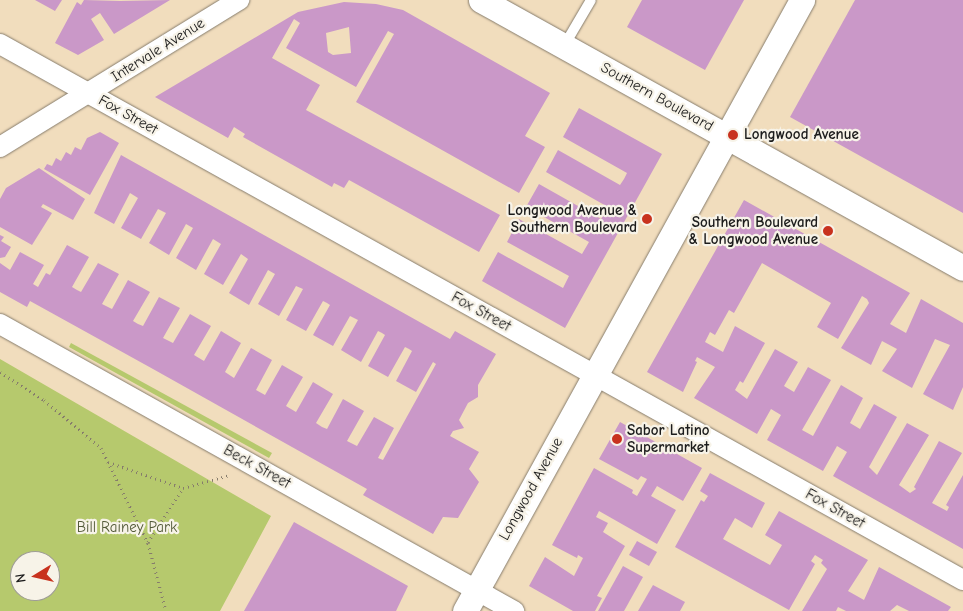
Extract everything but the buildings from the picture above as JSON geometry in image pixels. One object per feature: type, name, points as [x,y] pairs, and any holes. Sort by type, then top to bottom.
[{"type":"street","name":"Intervale Avenue","points":[[0,147],[239,0]]},
{"type":"street","name":"Southern Boulevard","points":[[482,0],[963,268]]},
{"type":"street","name":"Longwood Avenue","points":[[470,600],[802,0]]},
{"type":"street","name":"Fox Street","points":[[0,44],[963,580]]},
{"type":"street","name":"Beck Street","points":[[0,324],[470,600],[514,611]]},
{"type":"lane","points":[[564,46],[591,0]]},
{"type":"path","points":[[0,372],[44,400],[101,448],[148,543],[166,611]]},
{"type":"path","points":[[108,462],[183,488],[231,475]]},
{"type":"path","points":[[148,543],[183,488]]},
{"type":"green space","points":[[71,343],[272,453],[269,458],[69,347]]},
{"type":"green space","name":"Bill Rainey Park","points":[[0,359],[271,516],[220,611],[0,611]]},
{"type":"place","name":"Longwood Avenue","points":[[733,135]]},
{"type":"place","name":"Longwood Avenue & Southern Boulevard","points":[[647,219]]},
{"type":"place","name":"Southern Boulevard & Longwood Avenue","points":[[828,231]]},
{"type":"place","name":"Sabor Latino Supermarket","points":[[617,439]]}]
